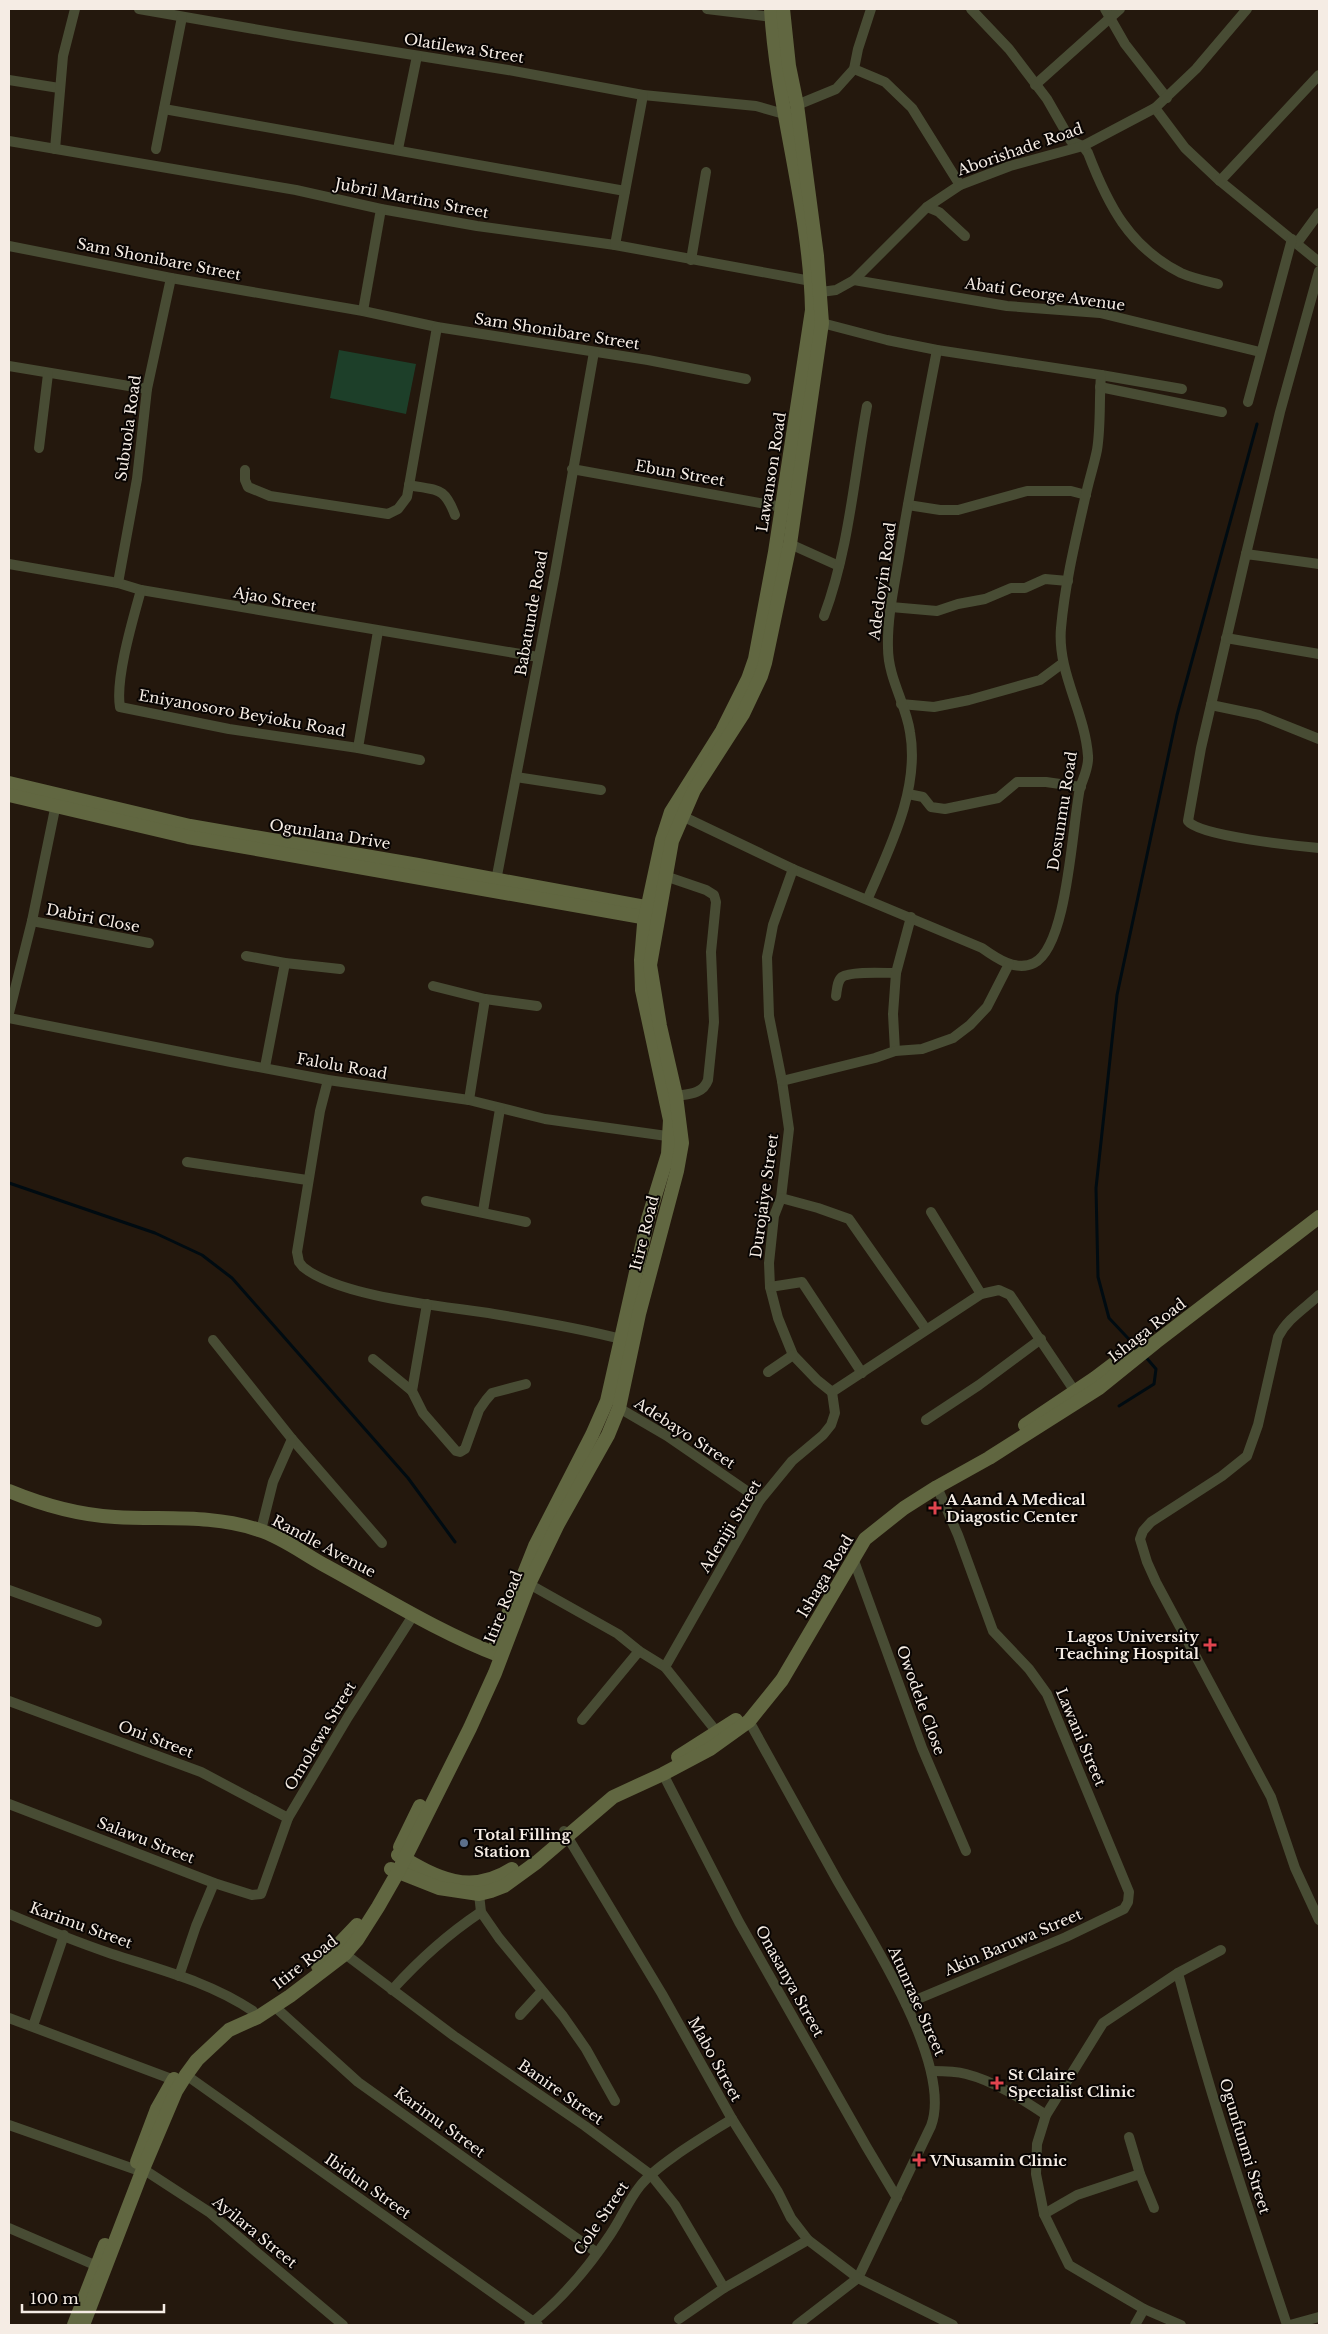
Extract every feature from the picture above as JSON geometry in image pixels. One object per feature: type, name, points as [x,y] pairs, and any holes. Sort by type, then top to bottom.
[{"type":"main road","name":"Lawanson Road","points":[[654,913],[662,840],[671,812],[722,731],[748,679],[790,544],[822,322],[821,292],[797,105],[776,12]]},
{"type":"main road","name":"Lawanson Road","points":[[654,913],[665,876],[672,842],[682,816],[694,790],[739,720],[761,676],[771,609],[782,507],[810,329],[812,310],[811,281],[799,185],[784,114],[776,12]]},
{"type":"main road","name":"Ogunlana Drive","points":[[9,783],[57,801],[188,837],[495,884],[587,909],[654,913]]},
{"type":"main road","name":"Ogunlana Drive","points":[[9,794],[57,801]]},
{"type":"main road","name":"Itire Road","points":[[122,2214],[139,2169],[157,2109],[180,2078],[229,2030],[274,2006],[345,1954],[357,1940],[397,1863],[409,1826],[462,1726],[558,1524],[608,1436],[619,1408],[639,1314],[677,1171],[676,1096],[652,980],[651,954],[654,913]]},
{"type":"main road","name":"Itire Road","points":[[497,1654],[534,1546],[604,1409],[648,1219],[666,1161],[676,1138],[670,1120],[642,990],[641,960],[654,913]]},
{"type":"main road","name":"Ishaga Road","points":[[397,1863],[439,1888],[479,1894],[504,1886],[537,1862],[608,1794],[749,1721],[791,1666],[865,1539],[898,1512],[937,1487],[989,1458],[1115,1370],[1319,1207]]},
{"type":"main road","name":"Ishaga Road","points":[[1154,1338],[1319,1217]]},
{"type":"main road","name":"Ishaga Road","points":[[397,1863],[458,1882],[478,1884],[499,1878],[566,1833],[613,1797],[663,1774],[718,1736],[751,1707],[776,1676],[847,1552],[884,1515],[1078,1396]]},
{"type":"main road","name":"Randle Avenue","points":[[10,1495],[84,1514],[114,1517],[215,1520],[261,1530],[454,1636],[497,1654]]},
{"type":"main road","name":"Itire Road","points":[[180,2078],[196,2048],[210,2035],[224,2025],[253,2011],[314,1970],[349,1936],[397,1863]]},
{"type":"main road","points":[[74,2325],[96,2266],[122,2214]]},
{"type":"main road","points":[[84,2325],[122,2214]]},
{"type":"street","points":[[55,149],[63,56],[75,9]]},
{"type":"street","name":"Olatilewa Street","points":[[140,9],[644,95],[756,106],[784,114]]},
{"type":"street","points":[[707,9],[776,12]]},
{"type":"street","points":[[797,105],[836,90],[854,69],[858,49],[871,9]]},
{"type":"street","points":[[971,9],[1009,49],[1047,99],[1072,141],[1083,146],[1088,153],[1111,206],[1137,242],[1150,254],[1182,274],[1218,284]]},
{"type":"street","points":[[1035,85],[1108,13],[1120,9]]},
{"type":"street","name":"Aborishade Road","points":[[821,292],[836,290],[854,280],[927,207],[960,185],[1010,166],[1083,146],[1155,108],[1167,98],[1241,11]]},
{"type":"street","points":[[1108,13],[1125,44],[1167,98]]},
{"type":"street","points":[[156,149],[182,17]]},
{"type":"street","points":[[398,149],[417,56]]},
{"type":"street","points":[[854,69],[885,82],[912,108],[960,185]]},
{"type":"street","points":[[1220,181],[1319,75]]},
{"type":"street","points":[[9,80],[60,88]]},
{"type":"street","points":[[616,244],[644,95]]},
{"type":"street","points":[[1155,108],[1184,148],[1220,181],[1319,262]]},
{"type":"street","points":[[164,109],[398,149],[625,191]]},
{"type":"street","name":"Jubril Martins Street","points":[[9,141],[296,190],[381,209],[477,226],[616,244],[691,260],[811,281]]},
{"type":"street","points":[[691,260],[706,172]]},
{"type":"street","points":[[927,207],[939,212],[965,236]]},
{"type":"street","points":[[363,310],[381,209]]},
{"type":"street","points":[[1248,402],[1260,352],[1295,241],[1319,213]]},
{"type":"street","name":"Sam Shonibare Street","points":[[9,246],[171,278],[363,310],[437,327],[746,379]]},
{"type":"street","points":[[1319,271],[1280,412],[1246,554],[1194,782],[1188,821],[1191,826],[1208,831],[1274,843],[1319,848]]},
{"type":"street","name":"Subuola Road","points":[[118,583],[137,479],[148,389],[171,278]]},
{"type":"street","name":"Abati George Avenue","points":[[854,280],[1007,306],[1100,313],[1260,352]]},
{"type":"street","points":[[822,322],[887,340],[937,350],[1102,375],[1182,390]]},
{"type":"street","points":[[245,470],[245,480],[248,487],[256,492],[388,514],[398,509],[404,502],[410,485],[437,327]]},
{"type":"street","name":"Adedoyin Road","points":[[868,898],[908,794],[913,764],[910,731],[901,704],[888,650],[891,607],[937,350]]},
{"type":"street","name":"Babatunde Road","points":[[495,884],[594,352]]},
{"type":"street","points":[[9,366],[48,374],[148,389]]},
{"type":"street","points":[[39,448],[48,374]]},
{"type":"street","name":"Dosunmu Road","points":[[1009,964],[1024,966],[1044,955],[1059,922],[1075,834],[1080,787],[1085,778],[1089,759],[1086,738],[1063,663],[1061,630],[1068,581],[1097,450],[1102,375]]},
{"type":"street","points":[[1100,391],[1222,412]]},
{"type":"street","points":[[824,616],[833,593],[846,537],[867,406]]},
{"type":"street","name":"Ebun Street","points":[[572,469],[782,507]]},
{"type":"street","points":[[410,485],[443,492],[448,497],[455,515]]},
{"type":"street","points":[[908,504],[940,510],[958,510],[1027,492],[1070,491],[1086,495]]},
{"type":"street","points":[[790,544],[839,566]]},
{"type":"street","points":[[1246,554],[1319,564]]},
{"type":"street","name":"Ajao Street","points":[[9,564],[118,583],[141,590],[538,657]]},
{"type":"street","points":[[891,607],[937,611],[958,604],[986,599],[1011,588],[1025,588],[1046,579],[1068,581]]},
{"type":"street","name":"Eniyanosoro Beyioku Road","points":[[141,590],[123,668],[120,707],[229,729],[358,748]]},
{"type":"street","points":[[378,631],[358,748],[420,760]]},
{"type":"street","points":[[1226,638],[1319,654]]},
{"type":"street","points":[[901,704],[934,708],[969,700],[1040,680],[1063,663]]},
{"type":"street","points":[[1211,704],[1259,715],[1319,739]]},
{"type":"street","points":[[516,777],[601,790]]},
{"type":"street","points":[[908,794],[923,797],[931,806],[945,809],[998,798],[1018,782],[1046,782],[1080,787]]},
{"type":"street","points":[[9,1013],[32,922],[57,801]]},
{"type":"street","points":[[682,816],[793,869],[868,898],[982,948],[1009,964],[987,1006],[970,1025],[953,1038],[922,1049],[895,1052],[782,1081]]},
{"type":"street","name":"Durojaiye Street","points":[[793,869],[773,925],[767,957],[766,983],[769,1016],[789,1129],[781,1198],[774,1216],[770,1244],[770,1287],[778,1318],[793,1354],[817,1380],[832,1392]]},
{"type":"street","points":[[665,876],[706,890],[714,895],[716,902],[711,952],[714,1022],[708,1080],[706,1086],[698,1092],[676,1096]]},
{"type":"street","points":[[895,1052],[893,1014],[896,973],[911,917]]},
{"type":"street","name":"Dabiri Close","points":[[32,922],[149,943]]},
{"type":"street","points":[[246,956],[285,963],[340,969]]},
{"type":"street","points":[[265,1067],[285,963]]},
{"type":"street","points":[[836,996],[838,984],[842,977],[851,974],[896,973]]},
{"type":"street","points":[[433,986],[486,999],[537,1006]]},
{"type":"street","points":[[469,1100],[486,999]]},
{"type":"street","name":"Falolu Road","points":[[9,1018],[138,1045],[328,1080],[469,1100],[545,1119],[676,1138]]},
{"type":"street","points":[[328,1080],[307,1180],[297,1252],[299,1262],[303,1267],[340,1286],[427,1304],[568,1326],[621,1339]]},
{"type":"street","points":[[483,1211],[500,1109]]},
{"type":"street","points":[[187,1162],[307,1180]]},
{"type":"street","points":[[781,1198],[849,1219],[926,1329]]},
{"type":"street","points":[[426,1201],[483,1211],[526,1222]]},
{"type":"street","points":[[931,1212],[982,1294]]},
{"type":"street","points":[[770,1287],[802,1282],[862,1373]]},
{"type":"street","points":[[832,1392],[982,1294],[999,1290],[1010,1295],[1078,1396]]},
{"type":"street","points":[[1319,1295],[1282,1329],[1278,1337],[1258,1426],[1247,1456],[1222,1476],[1151,1522],[1143,1531],[1140,1539],[1156,1582],[1271,1797],[1295,1868],[1319,1920]]},
{"type":"street","points":[[412,1391],[427,1304]]},
{"type":"street","points":[[926,1420],[979,1385],[1041,1339]]},
{"type":"street","points":[[213,1340],[292,1439],[382,1543]]},
{"type":"street","points":[[768,1372],[793,1354]]},
{"type":"street","points":[[373,1359],[412,1391],[422,1413],[442,1438],[456,1451],[460,1452],[465,1449],[479,1410],[492,1393],[526,1384]]},
{"type":"street","name":"Adeniji Street","points":[[665,1666],[760,1500],[792,1461],[823,1435],[831,1424],[835,1413],[832,1392]]},
{"type":"street","name":"Adebayo Street","points":[[619,1408],[667,1436],[760,1500]]},
{"type":"street","points":[[261,1530],[273,1482],[292,1439]]},
{"type":"street","name":"Lawani Street","points":[[937,1487],[958,1536],[993,1631],[1029,1670],[1047,1694],[1128,1892],[1128,1902]]},
{"type":"street","name":"Owodele Close","points":[[853,1558],[918,1739],[966,1851]]},
{"type":"street","points":[[529,1584],[618,1634],[639,1651],[665,1666],[718,1736]]},
{"type":"street","points":[[9,1590],[98,1622]]},
{"type":"street","name":"Omolewa Street","points":[[267,1881],[288,1818],[348,1717],[414,1614]]},
{"type":"street","points":[[582,1720],[639,1651]]},
{"type":"street","name":"Oni Street","points":[[9,1700],[201,1772],[288,1818]]},
{"type":"street","name":"Atunrase Street","points":[[749,1721],[847,1898],[885,1961],[906,2004],[932,2071],[936,2103],[935,2115],[858,2278]]},
{"type":"street","name":"Onasanya Street","points":[[663,1774],[739,1922],[897,2198]]},
{"type":"street","name":"Salawu Street","points":[[9,1804],[214,1882],[256,1895],[263,1892],[267,1881]]},
{"type":"street","name":"Mabo Street","points":[[566,1833],[657,1985],[732,2119],[778,2192],[791,2218],[808,2240],[858,2278],[953,2325]]},
{"type":"street","points":[[179,1976],[196,1926],[214,1882]]},
{"type":"street","points":[[479,1894],[481,1912],[499,1938],[586,2049],[615,2101]]},
{"type":"street","name":"Akin Baruwa Street","points":[[906,2004],[1066,1937],[1124,1909],[1128,1902]]},
{"type":"street","points":[[392,1990],[416,1963],[456,1929],[481,1912]]},
{"type":"street","name":"Karimu Street","points":[[9,1914],[109,1953],[207,1985],[230,1995],[253,2011]]},
{"type":"street","points":[[33,2026],[64,1935]]},
{"type":"street","points":[[1181,2325],[1144,2309],[1069,2265],[1044,2214],[1036,2174],[1037,2144],[1046,2115],[1103,2023],[1178,1974],[1221,1950]]},
{"type":"street","name":"Banire Street","points":[[345,1954],[392,1990],[651,2175],[675,2205],[724,2288]]},
{"type":"street","name":"Ogunfunmi Street","points":[[1178,1974],[1194,2036],[1240,2182],[1293,2325]]},
{"type":"street","points":[[520,2015],[542,1991]]},
{"type":"street","name":"Karimu Street","points":[[274,2006],[358,2082],[596,2252]]},
{"type":"street","name":"Ibidun Street","points":[[9,2018],[180,2078],[533,2324]]},
{"type":"street","points":[[932,2071],[965,2073],[975,2076],[1022,2100],[1046,2115]]},
{"type":"street","name":"Cole Street","points":[[533,2324],[574,2282],[610,2235],[640,2186],[651,2175],[732,2119]]},
{"type":"street","name":"Ayilara Street","points":[[9,2125],[139,2169],[209,2212],[343,2325]]},
{"type":"street","points":[[1129,2137],[1140,2174],[1154,2208]]},
{"type":"street","points":[[1044,2214],[1077,2195],[1140,2174]]},
{"type":"street","points":[[9,2228],[96,2266]]},
{"type":"street","points":[[679,2319],[724,2288],[808,2240]]},
{"type":"street","points":[[797,2325],[858,2278]]},
{"type":"street","points":[[1135,2325],[1144,2309]]},
{"type":"street","points":[[1293,2325],[1319,2316]]},
{"type":"green space","points":[[339,350],[416,364],[406,414],[330,398]]},
{"type":"waterway","points":[[1140,1351],[1109,1318],[1098,1277],[1096,1188],[1117,995],[1177,715],[1257,424]]},
{"type":"waterway","points":[[9,1183],[155,1233],[202,1255],[232,1278],[408,1478],[455,1542]]},
{"type":"waterway","points":[[1119,1406],[1154,1384],[1156,1369],[1144,1355]]},
{"type":"place","name":"A Aand A Medical Diagostic Center","points":[[935,1508]]},
{"type":"place","name":"Lagos University Teaching Hospital","points":[[1210,1645]]},
{"type":"place","name":"Total Filling Station","points":[[464,1843]]},
{"type":"place","name":"St Claire Specialist Clinic","points":[[997,2083]]},
{"type":"place","name":"VNusamin Clinic","points":[[919,2160]]}]
